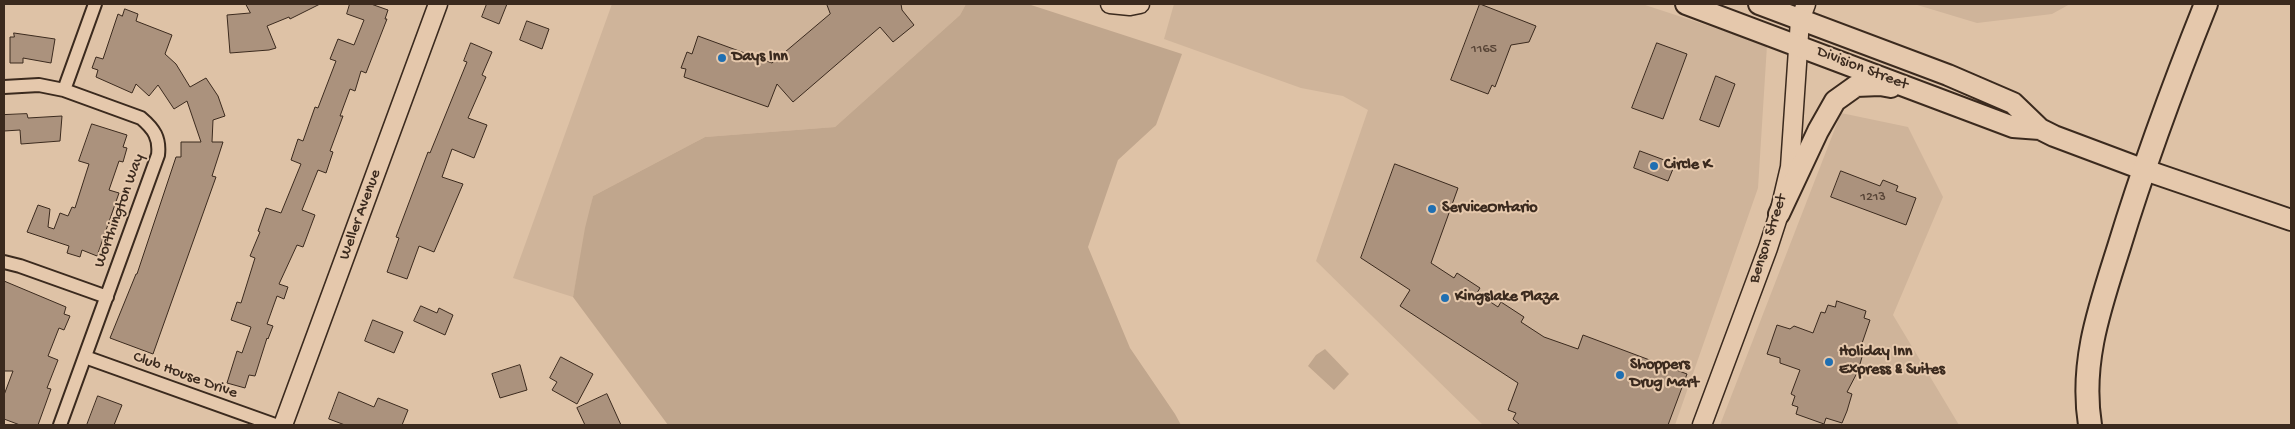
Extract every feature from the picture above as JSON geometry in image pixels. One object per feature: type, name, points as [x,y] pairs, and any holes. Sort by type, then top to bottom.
[{"type":"highway","points":[[2090,425],[2086,406],[2086,375],[2092,336],[2142,169],[2206,4]]},
{"type":"main road","name":"Division Street","points":[[1686,4],[2013,127],[2040,129],[2142,169],[2291,220]]},
{"type":"main road","name":"Division Street","points":[[1759,4],[1800,9],[2013,103],[2040,129]]},
{"type":"main road","points":[[1779,214],[1818,131],[1835,100],[1856,86],[1880,85],[1929,94]]},
{"type":"street","points":[[64,90],[95,4]]},
{"type":"street","name":"Weller Avenue","points":[[283,425],[438,4]]},
{"type":"street","points":[[1110,4],[1130,6],[1140,4]]},
{"type":"street","name":"Benson Street","points":[[1702,425],[1779,214],[1790,167],[1800,9]]},
{"type":"street","name":"Worthington Way","points":[[4,87],[39,85],[64,90],[141,118],[150,126],[159,144],[158,155],[60,425]]},
{"type":"street","points":[[4,262],[107,297]]},
{"type":"street","name":"Club House Drive","points":[[85,357],[275,425]]},
{"type":"shaded area","points":[[612,4],[966,4],[960,15],[835,127],[705,137],[593,196],[573,297],[513,278]]},
{"type":"shaded area","points":[[966,4],[1028,4],[1182,54],[1156,125],[1118,160],[1088,247],[1130,348],[1181,425],[668,425],[573,297],[585,228],[593,196],[705,137],[835,127],[960,15]]},
{"type":"shaded area","name":"Kingslake Plaza","points":[[1174,4],[1642,4],[1767,45],[1758,188],[1675,425],[1483,425],[1316,261],[1368,110],[1343,96],[1301,88],[1164,39]]},
{"type":"shaded area","points":[[1914,4],[2070,4],[2052,14],[1977,23]]},
{"type":"shaded area","points":[[1841,113],[1908,127],[1943,197],[1893,315],[1959,425],[1720,425]]},
{"type":"shaded area","points":[[1325,349],[1349,374],[1334,390],[1308,366],[1316,355]]},
{"type":"building","points":[[246,4],[320,4],[290,19],[289,17],[267,26],[276,48],[230,53],[227,15],[250,13]]},
{"type":"building","points":[[350,4],[371,4],[388,10],[385,19],[387,19],[366,73],[361,71],[355,91],[350,89],[340,116],[343,116],[330,151],[333,152],[326,173],[318,170],[302,210],[315,215],[303,247],[297,245],[279,284],[288,287],[284,299],[277,296],[267,324],[273,326],[267,338],[255,376],[249,375],[245,388],[227,383],[237,351],[242,353],[251,327],[231,320],[237,302],[241,303],[255,258],[250,256],[260,232],[258,231],[266,208],[281,213],[301,164],[291,160],[298,139],[303,141],[315,107],[318,108],[336,61],[330,59],[338,39],[354,45],[364,20],[347,14]]},
{"type":"building","points":[[487,4],[507,4],[499,24],[482,17]]},
{"type":"building","name":"Days Inn","points":[[827,4],[901,4],[902,10],[914,25],[893,42],[880,27],[793,102],[777,84],[768,107],[684,77],[686,69],[681,68],[687,52],[692,54],[698,36],[772,63],[830,14]]},
{"type":"building","points":[[1480,4],[1536,26],[1529,42],[1511,45],[1495,87],[1492,85],[1488,94],[1451,80]]},
{"type":"building","points":[[125,9],[138,14],[136,21],[172,35],[165,54],[176,64],[190,87],[206,78],[218,96],[225,116],[213,120],[212,142],[223,142],[212,176],[216,177],[153,354],[110,338],[137,274],[176,157],[181,157],[181,142],[201,142],[187,101],[174,109],[158,85],[149,96],[136,84],[132,93],[96,77],[98,70],[92,68],[96,57],[103,59],[118,14],[122,16]]},
{"type":"building","points":[[527,21],[549,29],[542,49],[520,40]]},
{"type":"building","points":[[14,33],[55,39],[51,63],[23,58],[23,63],[10,63],[10,37],[14,37]]},
{"type":"building","points":[[471,43],[492,52],[482,75],[486,77],[468,118],[487,125],[474,158],[452,149],[442,177],[463,184],[434,252],[419,246],[407,279],[387,272],[399,238],[396,237],[428,152],[430,153],[467,62],[464,61]]},
{"type":"building","points":[[1657,43],[1687,54],[1663,119],[1632,108]]},
{"type":"building","points":[[1716,76],[1735,84],[1719,127],[1700,120]]},
{"type":"building","points":[[27,114],[28,118],[62,116],[60,141],[21,144],[20,130],[4,131],[4,115]]},
{"type":"building","points":[[92,124],[127,135],[123,147],[127,148],[123,162],[119,161],[109,190],[119,193],[97,256],[82,250],[80,257],[67,253],[69,246],[27,232],[38,205],[50,209],[48,227],[54,229],[60,213],[68,216],[72,207],[75,208],[89,164],[79,161]]},
{"type":"building","name":"Circle K","points":[[1640,151],[1675,164],[1668,181],[1634,168]]},
{"type":"building","name":"Kingslake Plaza","points":[[1395,164],[1458,188],[1431,263],[1454,278],[1457,273],[1480,288],[1477,293],[1498,307],[1501,302],[1524,317],[1521,322],[1544,337],[1578,349],[1583,335],[1687,374],[1668,425],[1520,425],[1513,419],[1516,413],[1508,410],[1518,383],[1400,306],[1410,290],[1361,258]]},
{"type":"building","points":[[1841,171],[1880,186],[1883,180],[1898,186],[1896,191],[1916,198],[1906,225],[1831,197]]},
{"type":"building","points":[[4,281],[66,307],[64,314],[70,316],[64,330],[59,328],[48,356],[58,360],[47,388],[51,389],[38,425],[20,425],[4,419],[4,395],[13,371],[4,371]]},
{"type":"building","name":"Holiday Inn Express & Suites","points":[[1837,301],[1866,311],[1864,318],[1870,320],[1858,355],[1862,357],[1858,371],[1847,392],[1852,394],[1842,423],[1826,418],[1824,424],[1796,414],[1798,407],[1792,405],[1795,396],[1791,394],[1800,370],[1780,363],[1780,358],[1767,354],[1777,325],[1790,329],[1794,326],[1813,333],[1821,312],[1825,313],[1828,305],[1835,307]]},
{"type":"building","points":[[421,306],[437,313],[439,308],[453,315],[445,335],[414,321]]},
{"type":"building","points":[[373,320],[403,332],[394,353],[365,341]]},
{"type":"building","points":[[561,357],[593,374],[577,404],[552,390],[557,382],[550,378]]},
{"type":"building","points":[[520,365],[527,390],[500,398],[492,374]]},
{"type":"building","points":[[339,392],[374,407],[378,398],[408,410],[402,425],[345,425],[329,419]]},
{"type":"building","points":[[607,394],[621,425],[585,425],[577,408]]},
{"type":"building","points":[[98,396],[122,405],[114,425],[87,425]]},
{"type":"place","name":"Days Inn","points":[[722,58]]},
{"type":"place","name":"Circle K","points":[[1654,166]]},
{"type":"place","name":"ServiceOntario","points":[[1432,209]]},
{"type":"place","name":"Kingslake Plaza","points":[[1445,298]]},
{"type":"place","name":"Holiday Inn Express & Suites","points":[[1829,362]]},
{"type":"place","name":"Shoppers Drug Mart","points":[[1620,375]]}]
